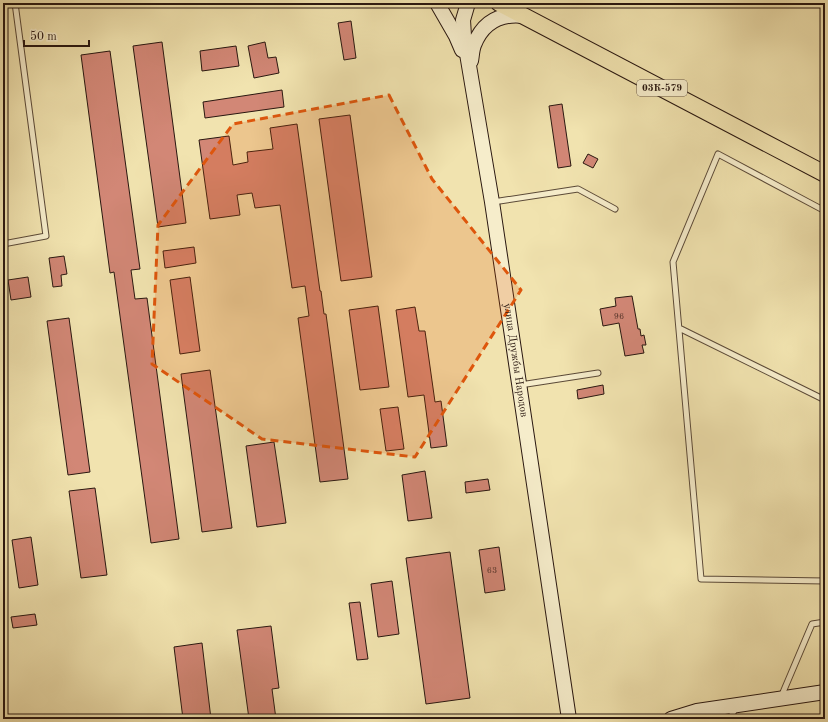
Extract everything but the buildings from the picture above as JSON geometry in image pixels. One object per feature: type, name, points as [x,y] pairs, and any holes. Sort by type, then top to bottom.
[{"type":"main road","name":"03К-579","points":[[499,3],[825,174]]},
{"type":"street","points":[[437,3],[456,36],[470,69]]},
{"type":"street","name":"улица Дружбы Народов","points":[[468,3],[463,20],[464,36],[492,202],[569,719]]},
{"type":"street","points":[[470,69],[474,46],[482,30],[493,21],[503,16],[514,15],[526,17]]},
{"type":"street","points":[[671,719],[697,711],[825,692]]},
{"type":"lane","points":[[3,244],[46,236],[15,3]]},
{"type":"lane","points":[[825,211],[718,154],[673,262],[701,579],[825,581]]},
{"type":"lane","points":[[492,202],[578,189],[615,209]]},
{"type":"lane","points":[[679,328],[825,400]]},
{"type":"lane","points":[[519,385],[598,373]]},
{"type":"lane","points":[[780,699],[812,624],[825,622]]},
{"type":"lane","points":[[729,719],[737,706]]},
{"type":"highlighted area","points":[[389,95],[432,179],[521,290],[415,457],[262,439],[152,364],[158,225],[233,124]]}]
